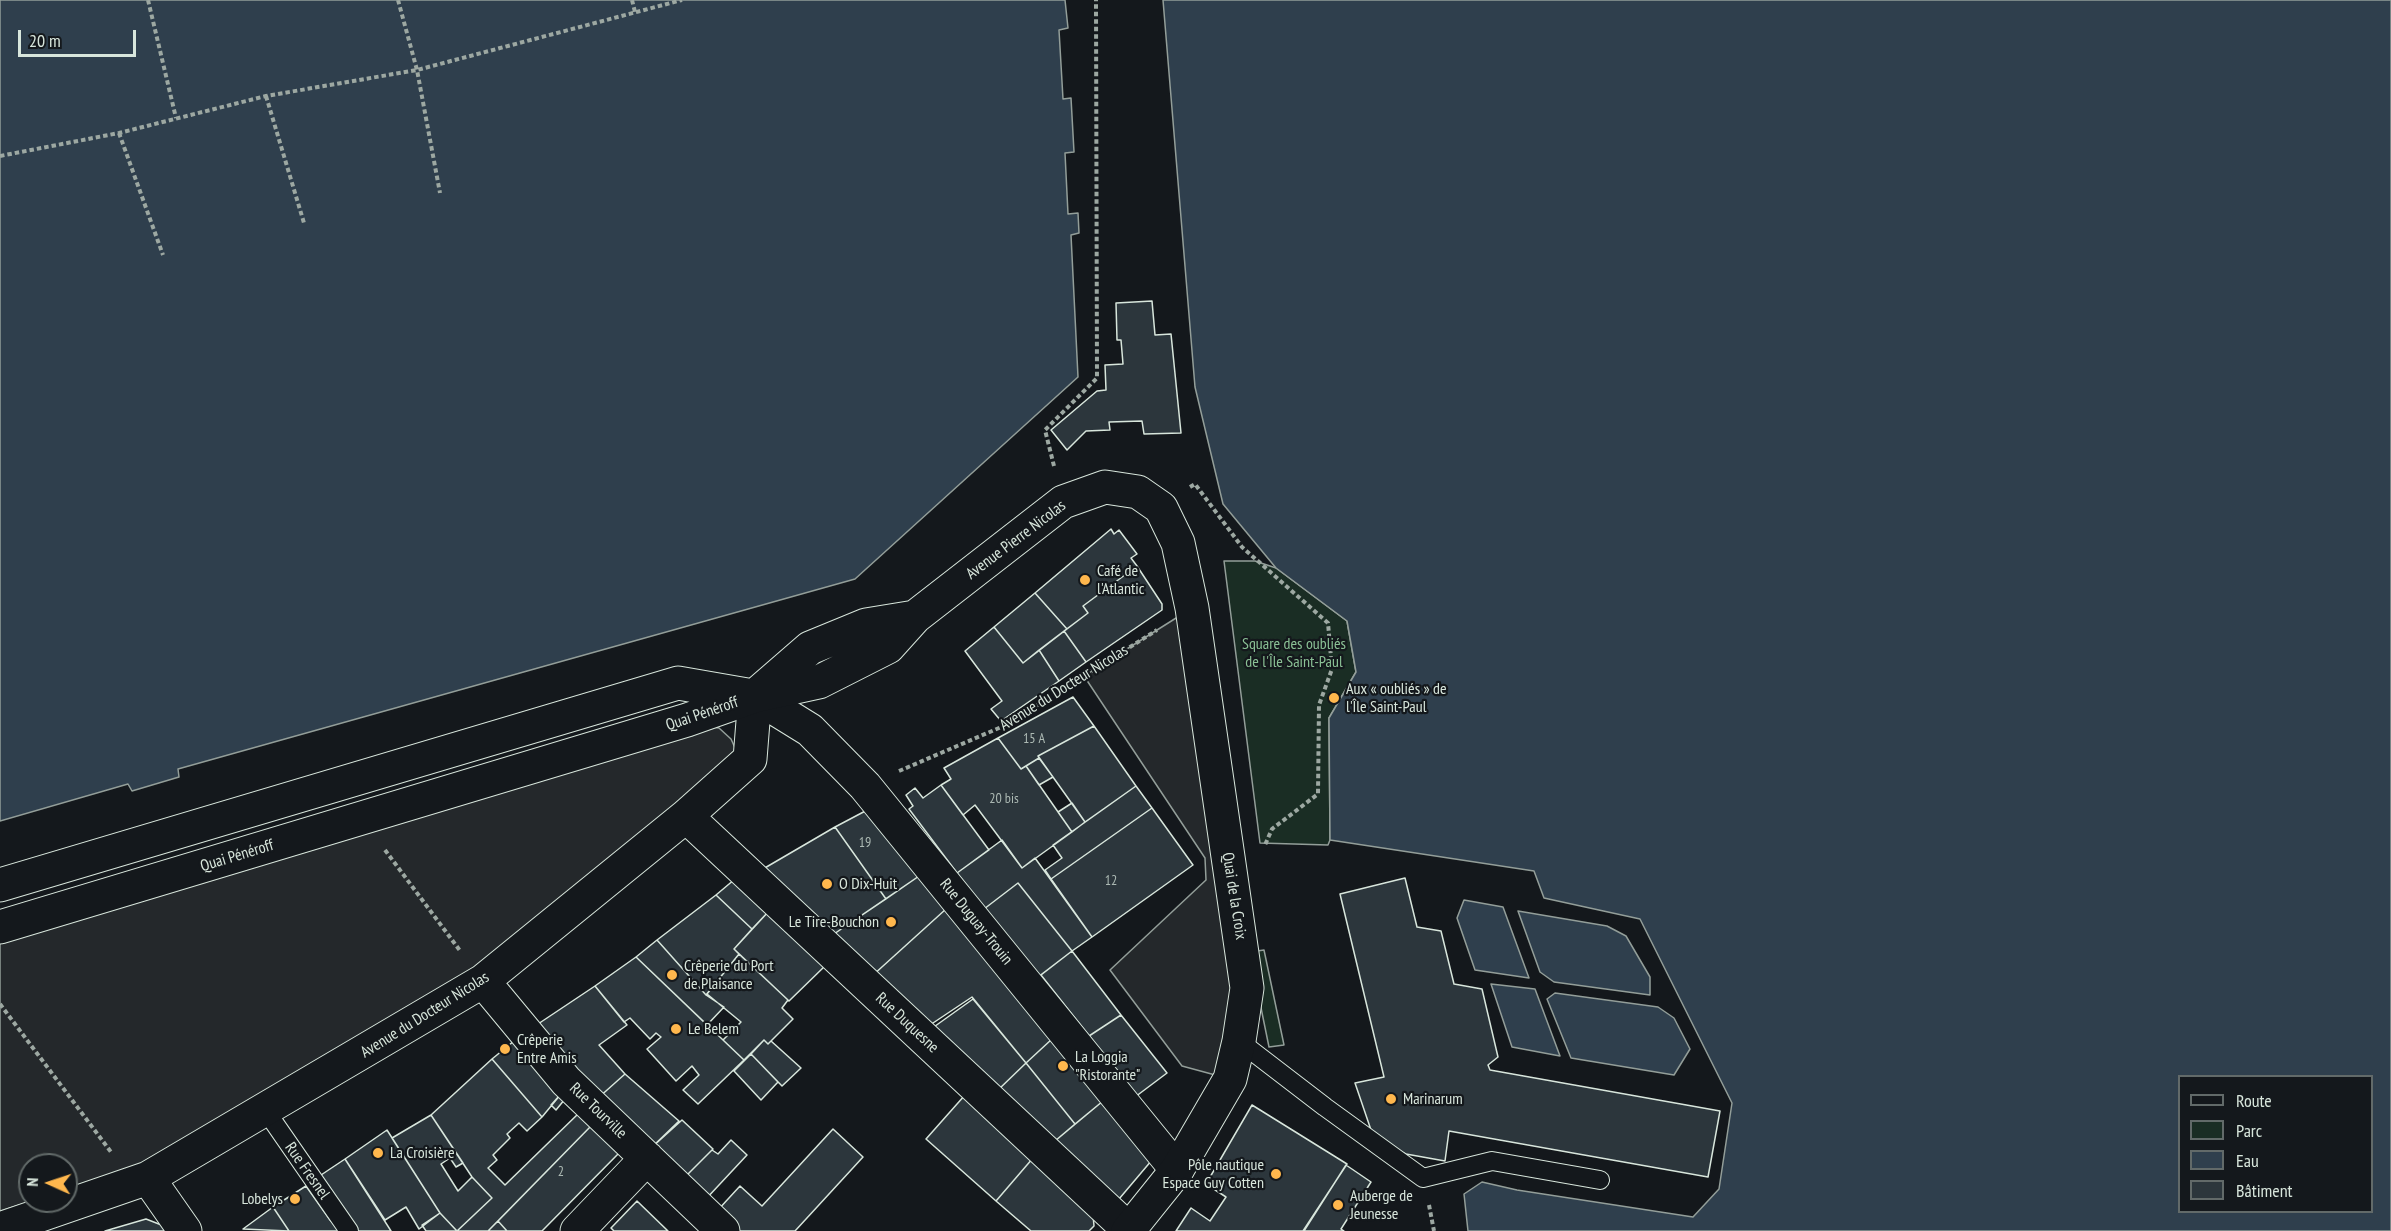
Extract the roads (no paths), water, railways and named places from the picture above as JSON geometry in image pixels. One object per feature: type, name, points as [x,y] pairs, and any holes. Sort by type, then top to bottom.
[{"type":"main road","name":"Avenue Pierre Nicolas","points":[[755,696],[810,648],[866,625],[915,617],[1063,502],[1105,486],[1138,492],[1161,508],[1178,543],[1192,608]]},
{"type":"main road","name":"Quai de la Croix","points":[[1129,1231],[1177,1170],[1230,1079],[1239,1041],[1247,988],[1192,608]]},
{"type":"main road","name":"Quai Pénéroff","points":[[0,885],[678,683],[755,696]]},
{"type":"main road","name":"Rue Duguay-Trouin","points":[[755,696],[810,730],[865,786],[1177,1170]]},
{"type":"main road","name":"Avenue du Docteur Nicolas","points":[[0,1229],[148,1178],[266,1111],[483,981],[686,816],[750,759],[755,696]]},
{"type":"main road","name":"Quai Pénéroff","points":[[0,927],[687,720],[755,696]]},
{"type":"main road","name":"Rue Duquesne","points":[[686,816],[1129,1231]]},
{"type":"main road","name":"Rue Tourville","points":[[483,981],[566,1080],[723,1231]]},
{"type":"main road","points":[[577,1231],[647,1158]]},
{"type":"main road","points":[[148,1178],[185,1231]]},
{"type":"lane","points":[[1239,1041],[1324,1107],[1423,1178],[1492,1161],[1600,1180]]},
{"type":"lane","name":"Rue Fresnel","points":[[266,1111],[349,1231]]},
{"type":"water","points":[[0,0],[1065,0],[1068,28],[1059,30],[1063,99],[1071,98],[1074,152],[1065,153],[1068,214],[1078,213],[1079,233],[1071,235],[1078,377],[855,579],[178,769],[179,777],[132,791],[128,784],[0,821]]},
{"type":"water","points":[[1163,0],[2391,0],[2391,1231],[1468,1231],[1464,1194],[1482,1182],[1517,1190],[1693,1217],[1719,1189],[1732,1103],[1640,919],[1544,898],[1534,871],[1330,840],[1329,718],[1356,672],[1347,621],[1276,568],[1223,504],[1195,387]]},
{"type":"water","points":[[1464,900],[1503,907],[1529,978],[1475,970],[1457,918]]},
{"type":"water","points":[[1518,911],[1607,926],[1626,936],[1650,977],[1650,995],[1554,982],[1540,972]]},
{"type":"water","points":[[1491,984],[1535,989],[1560,1056],[1512,1047]]},
{"type":"water","points":[[1555,993],[1658,1007],[1674,1018],[1690,1049],[1674,1075],[1571,1058],[1547,999]]},
{"type":"place","name":"Café de l'Atlantic","points":[[1085,580]]},
{"type":"place","name":"Aux « oubliés » de l'Île Saint-Paul","points":[[1334,698]]},
{"type":"place","name":"O Dix-Huit","points":[[827,884]]},
{"type":"place","name":"Le Tire-Bouchon","points":[[891,922]]},
{"type":"place","name":"Crêperie du Port de Plaisance","points":[[672,975]]},
{"type":"place","name":"Le Belem","points":[[676,1029]]},
{"type":"place","name":"Crêperie Entre Amis","points":[[505,1049]]},
{"type":"place","name":"La Loggia \"Ristorante\"","points":[[1063,1066]]},
{"type":"place","name":"Marinarum","points":[[1391,1099]]},
{"type":"place","name":"La Croisière","points":[[378,1153]]},
{"type":"place","name":"Pôle nautique Espace Guy Cotten","points":[[1276,1174]]},
{"type":"place","name":"Lobelys","points":[[295,1199]]},
{"type":"place","name":"Auberge de Jeunesse","points":[[1338,1205]]},
{"type":"park label","name":"Square des oubliés de l'Île Saint-Paul","points":[[1294,653]]}]
